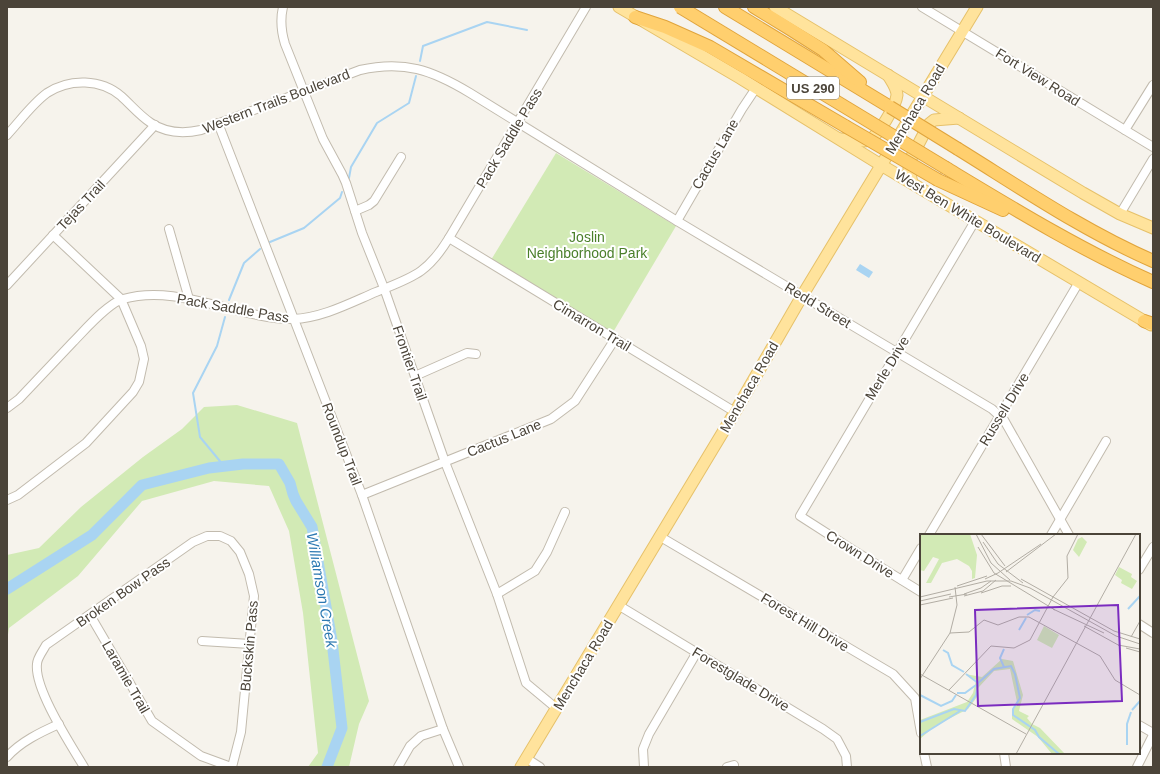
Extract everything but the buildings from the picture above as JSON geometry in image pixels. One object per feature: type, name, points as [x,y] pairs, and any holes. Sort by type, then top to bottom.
[{"type":"highway","name":"US 290","points":[[680,7],[1046,228],[1125,270],[1153,282]]},
{"type":"highway","name":"US 290","points":[[725,7],[1074,221],[1153,261]]},
{"type":"highway","points":[[754,7],[790,28],[823,50],[890,107]]},
{"type":"highway","points":[[635,16],[665,27],[710,47],[938,180],[1046,228]]},
{"type":"main road","name":"West Ben White Boulevard","points":[[619,7],[756,88],[881,165],[1150,324]]},
{"type":"main road","points":[[775,7],[1083,193],[1120,214],[1153,228]]},
{"type":"main road","name":"Menchaca Road","points":[[524,763],[659,536],[735,412],[802,296],[977,7]]},
{"type":"main road","points":[[838,139],[867,141],[875,136],[894,106],[897,96],[895,86],[888,75]]},
{"type":"main road","points":[[912,183],[909,169],[910,157],[929,124],[934,120],[943,118],[960,118]]},
{"type":"street","name":"Frontier Trail","points":[[283,7],[281,22],[283,36],[303,90],[327,147],[342,174],[445,462],[497,594],[526,684],[556,708]]},
{"type":"street","name":"Pack Saddle Pass","points":[[7,408],[19,399],[100,314],[121,299],[147,294],[189,299],[273,318],[293,319],[326,312],[407,279],[422,271],[435,260],[449,238],[586,7]]},
{"type":"street","name":"Fort View Road","points":[[922,7],[1153,147]]},
{"type":"street","name":"Western Trails Boulevard","points":[[7,135],[39,100],[49,92],[64,85],[82,82],[101,85],[114,91],[122,97],[145,119],[155,126],[168,131],[184,132],[201,130],[349,73],[386,66],[413,68],[435,74],[450,81],[518,124]]},
{"type":"street","points":[[1125,130],[1153,85]]},
{"type":"street","name":"Cactus Lane","points":[[677,221],[742,109],[756,88]]},
{"type":"street","name":"Roundup Trail","points":[[218,123],[362,495],[444,729],[459,767]]},
{"type":"street","name":"Redd Street","points":[[518,124],[1000,415],[1068,534]]},
{"type":"street","name":"Tejas Trail","points":[[7,285],[155,126]]},
{"type":"street","points":[[355,211],[374,201],[401,157]]},
{"type":"street","points":[[1120,214],[1153,159]]},
{"type":"street","name":"Merle Drive","points":[[800,516],[975,221]]},
{"type":"street","points":[[169,229],[189,299]]},
{"type":"street","points":[[7,500],[18,495],[86,443],[133,392],[140,382],[144,359],[141,346],[121,299],[53,236]]},
{"type":"street","name":"Cimarron Trail","points":[[449,238],[735,412]]},
{"type":"street","name":"Russell Drive","points":[[930,534],[1079,282]]},
{"type":"street","name":"Cactus Lane","points":[[362,495],[551,419],[576,401],[615,339]]},
{"type":"street","points":[[415,376],[467,353],[476,354]]},
{"type":"street","points":[[1052,534],[1106,442]]},
{"type":"street","points":[[497,594],[535,571],[547,552],[565,512]]},
{"type":"street","name":"Crown Drive","points":[[800,516],[920,591]]},
{"type":"street","name":"Broken Bow Pass","points":[[59,724],[41,687],[38,676],[37,664],[46,645],[193,542],[207,536],[220,536]]},
{"type":"street","name":"Buckskin Pass","points":[[220,536],[231,541],[240,552],[249,574],[254,596],[241,732],[231,767]]},
{"type":"street","name":"Forest Hill Drive","points":[[659,536],[893,674],[915,698],[920,727]]},
{"type":"street","points":[[1140,568],[1153,547]]},
{"type":"street","points":[[902,580],[920,550]]},
{"type":"street","name":"Forestglade Drive","points":[[618,605],[824,729],[837,739],[846,756],[847,767]]},
{"type":"street","name":"Laramie Trail","points":[[90,615],[152,721],[201,756],[231,767]]},
{"type":"street","points":[[1140,625],[1153,633]]},
{"type":"street","points":[[202,641],[250,644]]},
{"type":"street","points":[[644,767],[643,749],[649,734],[697,652]]},
{"type":"street","points":[[7,757],[20,745],[59,724],[84,767]]},
{"type":"street","points":[[1137,767],[1153,734],[1140,726]]},
{"type":"street","points":[[398,767],[410,746],[421,736],[444,729]]},
{"type":"street","points":[[924,754],[927,767]]},
{"type":"street","points":[[1004,754],[1006,767]]},
{"type":"street","points":[[524,763],[540,767]]},
{"type":"green space","name":"Joslin Neighborhood Park","points":[[556,153],[676,226],[612,334],[491,260]]},
{"type":"green space","points":[[237,405],[297,423],[369,701],[359,724],[349,767],[308,767],[318,753],[303,613],[289,531],[269,486],[214,481],[142,501],[78,576],[9,628],[7,641],[7,555],[39,548],[81,507],[143,457],[182,429],[204,407]]},
{"type":"water","points":[[860,264],[873,272],[869,278],[856,270]]},
{"type":"waterway","points":[[420,61],[423,46],[487,22],[527,30]]},
{"type":"waterway","points":[[349,178],[351,167],[377,123],[409,103],[416,76]]},
{"type":"waterway","points":[[270,242],[304,228],[340,198],[342,192]]},
{"type":"waterway","points":[[229,300],[244,263],[260,249]]},
{"type":"waterway","points":[[224,466],[200,437],[193,393],[217,346],[225,317]]},
{"type":"waterway","name":"Williamson Creek","points":[[7,589],[92,535],[142,485],[209,468],[243,464],[279,464],[290,483],[296,501],[312,527],[332,641],[342,728],[327,767]]}]
